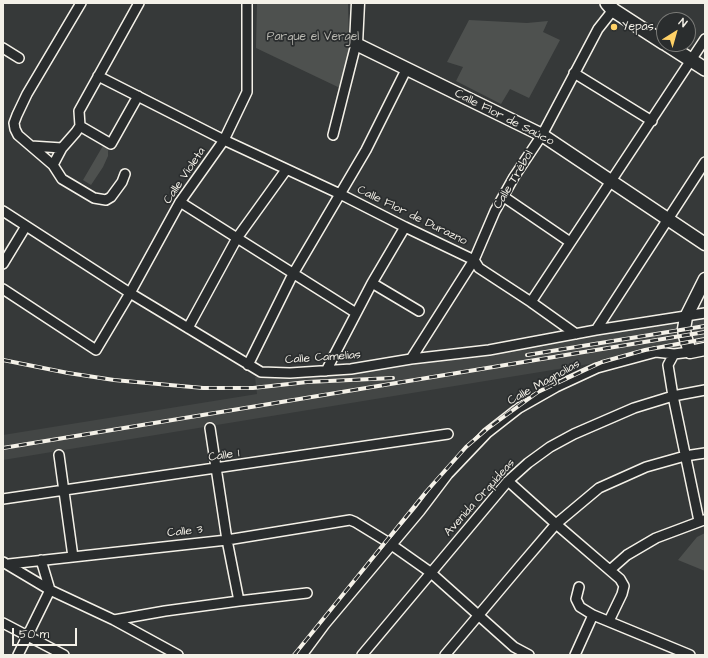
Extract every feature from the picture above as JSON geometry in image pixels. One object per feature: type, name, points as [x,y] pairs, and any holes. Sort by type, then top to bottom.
[{"type":"main road","points":[[613,5],[656,36]]},
{"type":"main road","points":[[679,52],[705,69]]},
{"type":"street","points":[[81,3],[27,94],[16,115],[14,123],[15,129],[18,135],[53,165],[62,179],[94,198],[106,200],[111,197],[122,182],[124,174]]},
{"type":"street","points":[[53,165],[62,148],[80,126],[79,111],[125,31],[139,3]]},
{"type":"street","name":"Calle Violeta","points":[[3,289],[96,350],[130,293],[180,202],[224,140],[247,92],[247,3]]},
{"type":"street","points":[[333,135],[356,44],[358,3]]},
{"type":"street","name":"Calle Trébol","points":[[411,359],[474,260],[495,211],[542,135],[598,29],[613,5]]},
{"type":"street","points":[[531,302],[705,40]]},
{"type":"street","name":"Calle Flor de Saúco","points":[[356,44],[542,135],[705,244]]},
{"type":"street","points":[[3,48],[18,58]]},
{"type":"street","points":[[248,364],[293,274],[366,150],[407,68]]},
{"type":"street","points":[[574,73],[652,121]]},
{"type":"street","name":"Calle Flor de Durazno","points":[[98,76],[224,140],[340,194],[404,227],[474,260],[479,268],[576,334]]},
{"type":"street","points":[[80,126],[111,144],[138,96]]},
{"type":"street","points":[[31,146],[62,148]]},
{"type":"street","points":[[596,330],[705,162]]},
{"type":"street","points":[[188,328],[237,238],[286,170]]},
{"type":"street","points":[[504,197],[570,242]]},
{"type":"street","points":[[180,202],[356,313]]},
{"type":"street","name":"Calle Camelias","points":[[3,211],[130,293],[261,372],[277,373],[326,371],[376,366],[411,359],[489,350],[596,330],[705,313]]},
{"type":"street","points":[[3,264],[26,226]]},
{"type":"street","points":[[326,371],[372,283],[404,227]]},
{"type":"street","points":[[705,279],[686,317],[685,336],[690,352],[705,349]]},
{"type":"street","points":[[372,283],[419,311]]},
{"type":"street","name":"Calle Magnolias","points":[[302,655],[325,624],[420,511],[448,474],[487,433],[518,408],[556,387],[597,368],[656,352],[674,354],[690,352]]},
{"type":"street","points":[[610,570],[627,555],[656,538],[702,520],[685,456],[673,396],[668,365],[674,354]]},
{"type":"street","name":"Avenida Orquídeas","points":[[362,655],[430,572],[508,481],[528,463],[574,434],[634,408],[673,396],[705,390]]},
{"type":"street","points":[[210,428],[227,540],[239,601]]},
{"type":"street","name":"Calle 1","points":[[3,499],[217,469],[448,434]]},
{"type":"street","points":[[445,655],[556,524],[599,488],[646,467],[685,456],[705,453]]},
{"type":"street","points":[[59,455],[73,557]]},
{"type":"street","points":[[508,481],[620,579],[624,586],[622,594],[608,621]]},
{"type":"street","name":"Calle 3","points":[[6,563],[227,540],[350,520],[391,544],[430,572],[480,615],[514,647],[529,655]]},
{"type":"street","points":[[18,655],[50,590],[41,560]]},
{"type":"street","points":[[6,563],[50,590],[114,620],[178,655]]},
{"type":"street","points":[[578,587],[576,599],[580,607],[593,615],[690,655]]},
{"type":"street","points":[[114,620],[165,611],[307,593]]},
{"type":"street","points":[[575,655],[593,615]]},
{"type":"street","points":[[3,623],[64,655]]},
{"type":"shaded area","points":[[705,317],[705,345],[3,460],[3,435],[257,394],[255,377],[310,375],[402,366]]},
{"type":"green space","name":"Parque el Vergel","points":[[257,3],[348,4],[349,49],[346,68],[340,88],[256,48]]},
{"type":"green space","points":[[469,20],[527,23],[548,21],[543,32],[560,40],[529,98],[510,89],[501,104],[456,81],[463,67],[447,62]]},
{"type":"green space","points":[[104,144],[108,150],[108,156],[103,167],[91,185],[83,180]]},
{"type":"green space","points":[[705,533],[705,571],[678,560],[697,537]]},
{"type":"railway","points":[[527,355],[705,326]]},
{"type":"railway","points":[[3,448],[705,332]]},
{"type":"railway","points":[[294,655],[426,492],[466,447],[487,429],[538,392],[602,362],[645,350],[705,339]]},
{"type":"railway","points":[[3,360],[68,373],[114,380],[203,388],[253,388],[307,382],[393,378]]},
{"type":"place","name":"Yepas","points":[[614,27]]}]
